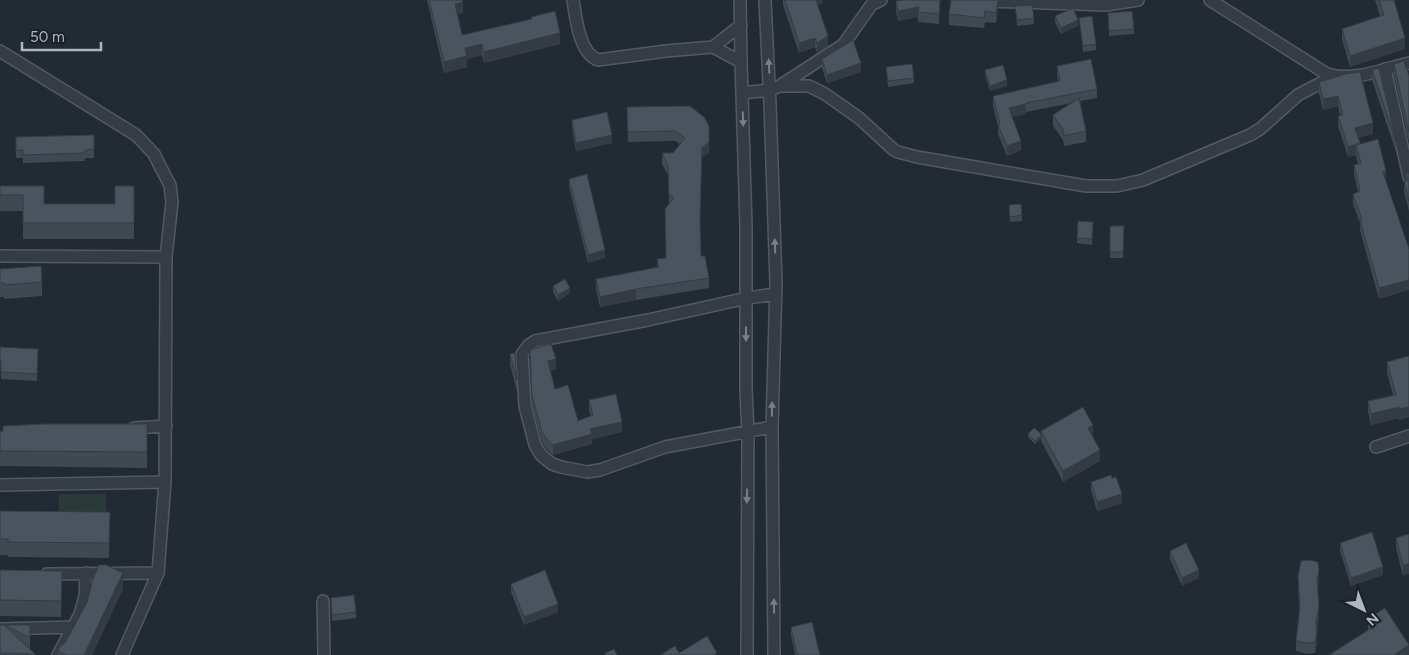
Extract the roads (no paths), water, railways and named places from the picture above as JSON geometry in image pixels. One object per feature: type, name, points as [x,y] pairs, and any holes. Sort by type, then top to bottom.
[{"type":"street","points":[[573,0],[579,32],[592,58],[598,60],[713,47],[741,62]]},
{"type":"street","points":[[740,0],[746,226],[746,389],[748,433],[747,655]]},
{"type":"street","points":[[765,0],[775,88],[775,294],[772,428],[774,655]]},
{"type":"street","points":[[969,1],[1106,5],[1138,0]]},
{"type":"street","points":[[1210,0],[1327,74],[1334,76],[1358,76],[1409,63]]},
{"type":"street","points":[[775,88],[843,46],[875,1]]},
{"type":"street","points":[[713,47],[741,24]]},
{"type":"street","points":[[0,51],[136,135],[154,154],[170,185],[172,202],[166,257],[165,482],[158,573],[122,655]]},
{"type":"street","points":[[1385,69],[1409,177]]},
{"type":"street","points":[[742,93],[775,88],[809,86],[826,94],[859,118],[898,152],[917,158],[1086,186],[1117,186],[1143,180],[1250,135],[1260,129],[1298,94],[1334,76]]},
{"type":"street","points":[[0,256],[166,257]]},
{"type":"street","points":[[772,428],[665,447],[600,470],[587,472],[561,467],[552,464],[541,455],[535,445],[524,406],[521,361],[525,349],[535,342],[648,320],[746,298],[775,294]]},
{"type":"street","points":[[127,428],[166,426]]},
{"type":"street","points":[[1376,447],[1409,436]]},
{"type":"street","points":[[0,485],[165,482]]},
{"type":"street","points":[[58,655],[80,614],[85,596],[86,573]]},
{"type":"street","points":[[38,574],[158,573]]},
{"type":"street","points":[[323,601],[324,655]]},
{"type":"street","points":[[0,629],[73,627]]}]
